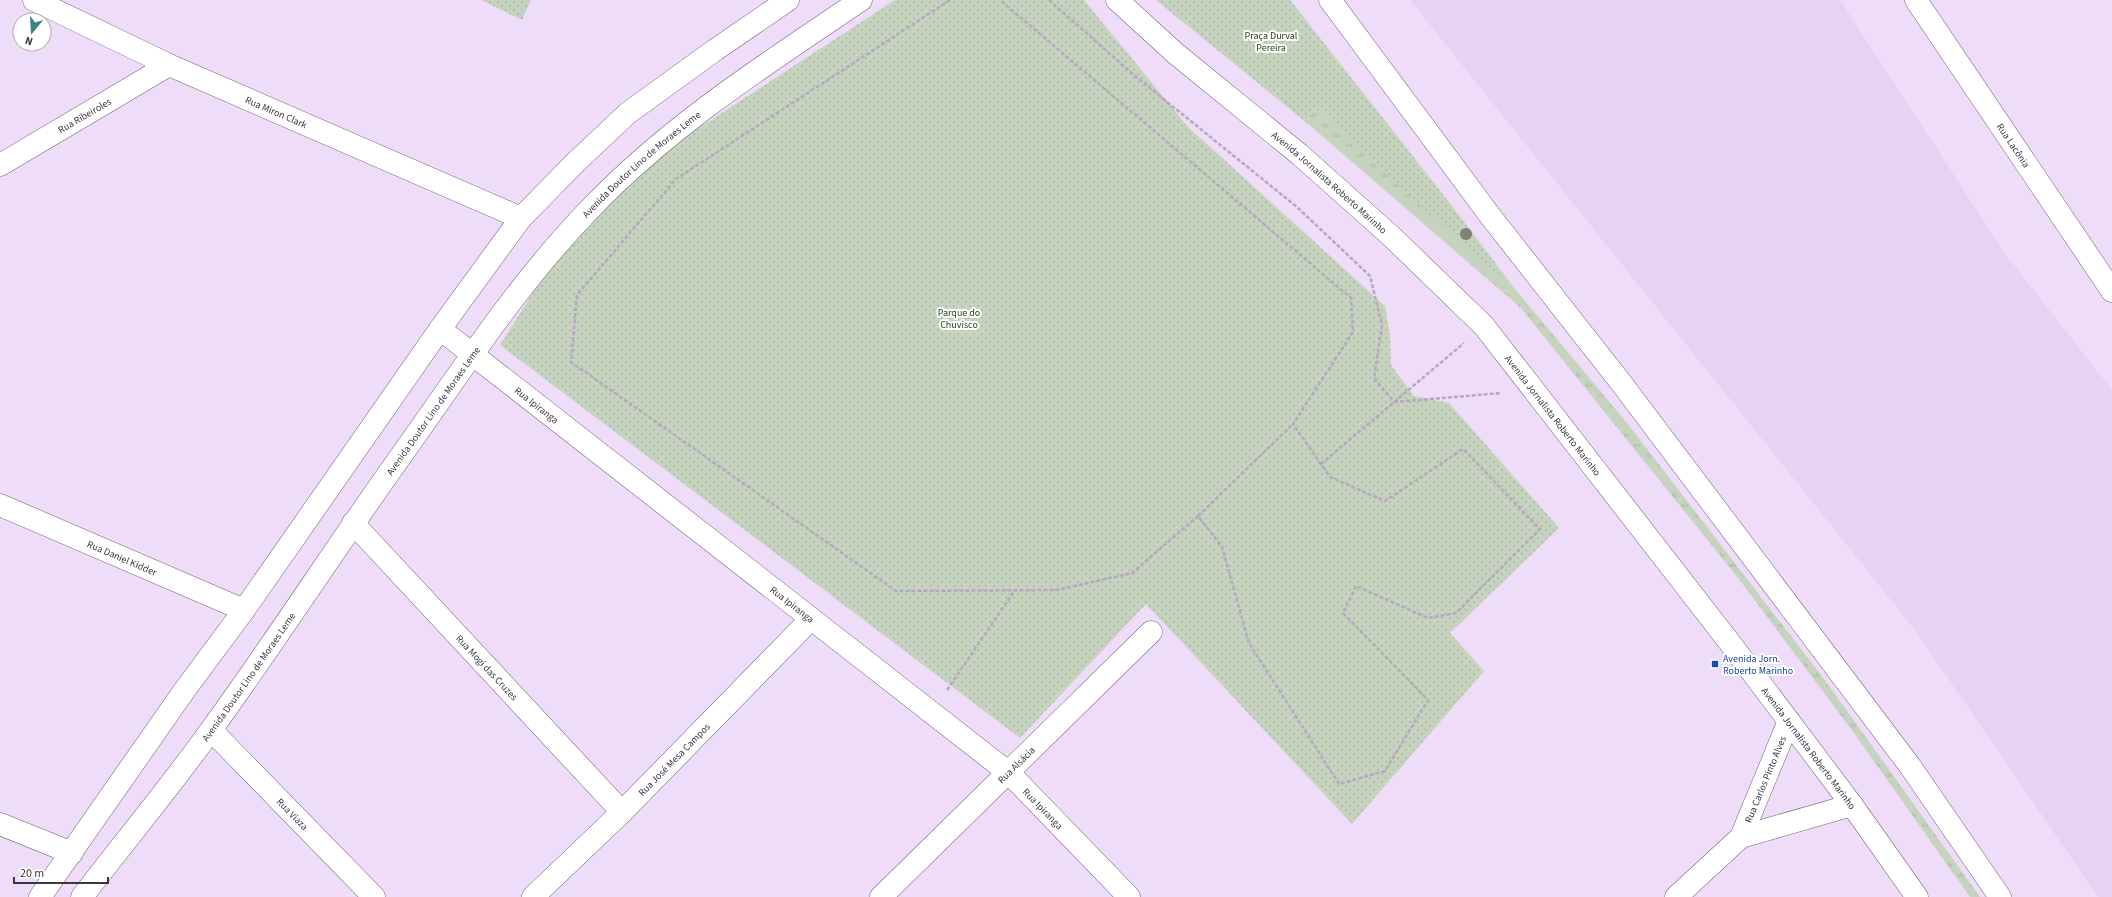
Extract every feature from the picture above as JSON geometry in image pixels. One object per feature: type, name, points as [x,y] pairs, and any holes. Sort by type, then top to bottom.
[{"type":"street","name":"Rua Miron Clark","points":[[34,0],[169,65],[521,218]]},
{"type":"street","points":[[40,897],[184,691],[244,610],[440,330],[521,218],[628,113],[715,50],[788,0]]},
{"type":"street","name":"Avenida Doutor Lino de Moraes Leme","points":[[82,897],[211,730],[353,523],[513,297],[554,247],[592,206],[662,142],[737,84],[861,0]]},
{"type":"street","name":"Avenida Jornalista Roberto Marinho","points":[[1117,0],[1175,53],[1310,164],[1391,236],[1484,326],[1789,721],[1852,805],[1917,897]]},
{"type":"street","points":[[1330,0],[1491,217],[1622,384],[1910,766],[2000,897]]},
{"type":"street","name":"Rua Lacônia","points":[[1916,0],[2112,291]]},
{"type":"street","name":"Rua Ribeiroles","points":[[0,165],[169,65]]},
{"type":"street","name":"Rua Ipiranga","points":[[440,330],[1009,773],[1129,897]]},
{"type":"street","name":"Rua Daniel Kidder","points":[[0,505],[244,610]]},
{"type":"street","name":"Rua Mogi das Cruzes","points":[[353,523],[622,812]]},
{"type":"street","name":"Rua José Mesa Campos","points":[[533,897],[622,812],[811,619]]},
{"type":"street","name":"Rua Alsácia","points":[[882,897],[1152,632]]},
{"type":"street","name":"Rua Carlos Pinto Alves","points":[[1676,897],[1741,837],[1789,721]]},
{"type":"street","name":"Rua Viaza","points":[[211,730],[374,897]]},
{"type":"street","name":"Rua Carlos Pinto Alves","points":[[1741,837],[1852,805]]},
{"type":"street","points":[[0,824],[72,853]]},
{"type":"path","points":[[950,0],[676,179],[577,295],[570,362],[896,591],[1057,590],[1132,573],[1198,516],[1293,424],[1353,332],[1351,298],[1000,0]]},
{"type":"path","points":[[1049,0],[1135,76],[1297,207],[1370,276],[1382,325],[1374,378],[1394,402]]},
{"type":"path","points":[[1321,464],[1484,326]]},
{"type":"path","points":[[1394,402],[1534,390]]},
{"type":"path","points":[[1198,516],[1222,547],[1249,643],[1339,784],[1385,771],[1428,700],[1343,613],[1356,586],[1428,618],[1456,613],[1540,529],[1463,449],[1385,501],[1330,477],[1293,424]]},
{"type":"path","points":[[931,713],[1015,590]]},
{"type":"shaded area","points":[[1410,0],[1840,0],[2006,255],[2112,390],[2112,897],[2098,897],[1915,630]]},
{"type":"green space","points":[[481,0],[531,0],[522,20]]},
{"type":"green space","name":"Parque do Chuvisco","points":[[895,0],[1084,0],[1188,127],[1385,306],[1390,336],[1391,365],[1414,396],[1449,403],[1559,528],[1450,633],[1484,671],[1352,824],[1146,604],[1020,738],[500,345],[557,255],[665,150]]},
{"type":"green space","name":"Praça Durval Pereira","points":[[1156,0],[1290,0],[1449,202],[1515,289],[1413,199],[1326,111],[1317,110],[1310,115],[1307,123]]},
{"type":"green space","points":[[1317,110],[1326,111],[1515,289],[1627,423],[1827,683],[1980,897],[1970,897],[1854,733],[1738,578],[1521,308],[1307,123],[1310,115]]},
{"type":"place","name":"Avenida Jorn. Roberto Marinho","points":[[1715,664]]}]
